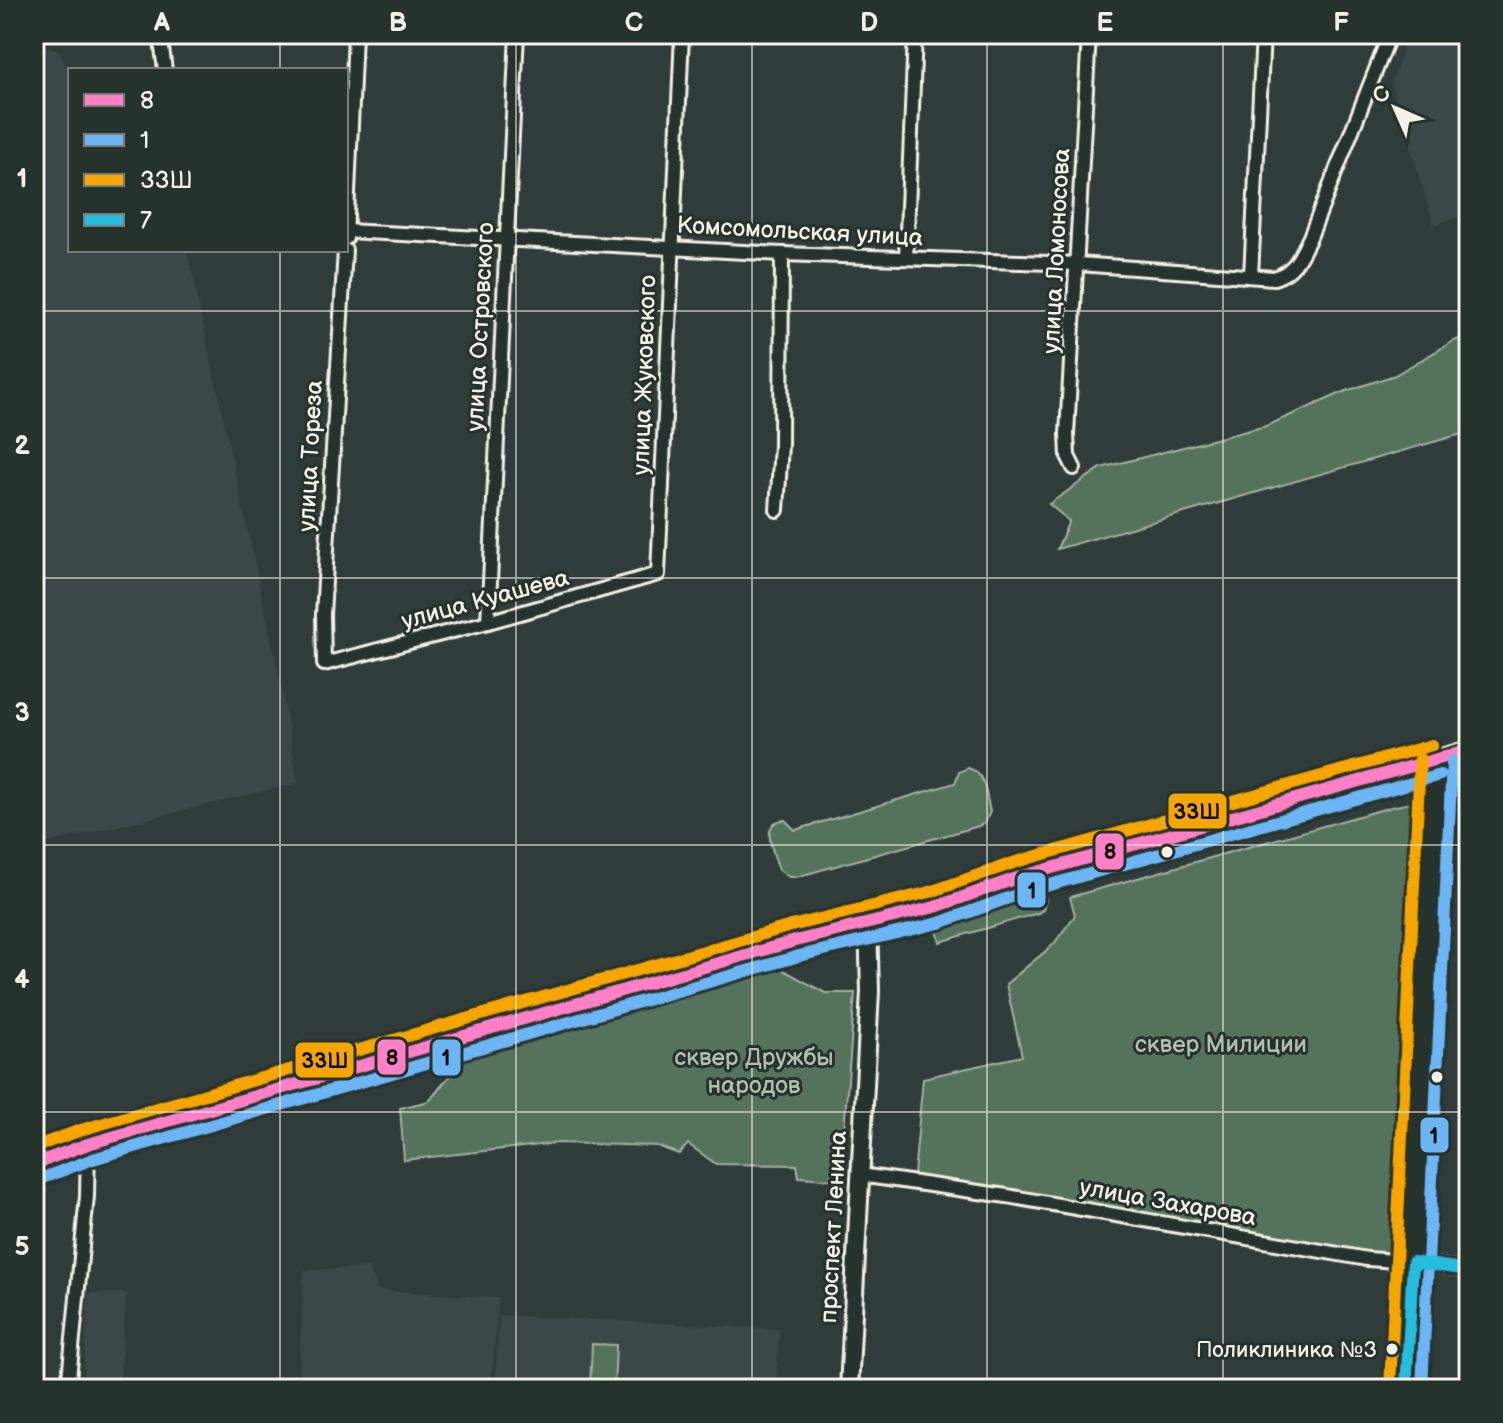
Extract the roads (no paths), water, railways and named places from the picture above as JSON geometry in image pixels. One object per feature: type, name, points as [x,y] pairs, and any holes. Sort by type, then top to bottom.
[{"type":"main road","points":[[34,1164],[88,1144],[795,941],[935,907],[1020,877],[1469,750]]},
{"type":"main road","points":[[1406,1389],[1436,760]]},
{"type":"main road","name":"проспект Ленина","points":[[849,1389],[870,991],[868,923]]},
{"type":"street","points":[[160,34],[165,68]]},
{"type":"street","points":[[348,187],[355,34]]},
{"type":"street","name":"улица Островского","points":[[488,622],[517,34]]},
{"type":"street","name":"улица Жуковского","points":[[658,574],[682,34]]},
{"type":"street","points":[[906,258],[915,34]]},
{"type":"street","name":"улица Ломоносова","points":[[1074,468],[1068,456],[1067,434],[1089,34]]},
{"type":"street","points":[[1251,276],[1263,34]]},
{"type":"street","name":"Комсомольская улица","points":[[348,231],[1281,276],[1295,265],[1310,237],[1390,34]]},
{"type":"street","name":"улица Тореза","points":[[324,664],[324,599],[345,252]]},
{"type":"street","points":[[777,510],[781,445],[782,254]]},
{"type":"street","name":"улица Куашева","points":[[324,664],[658,574]]},
{"type":"street","points":[[68,1389],[87,1196],[88,1144]]},
{"type":"street","name":"улица Захарова","points":[[860,1175],[1007,1196],[1367,1259],[1469,1270]]},
{"type":"place","name":"Поликлиника №3","points":[[1392,1349]]},
{"type":"park label","name":"сквер Милиции","points":[[1221,1044]]},
{"type":"park label","name":"сквер Дружбы народов","points":[[754,1071]]}]
